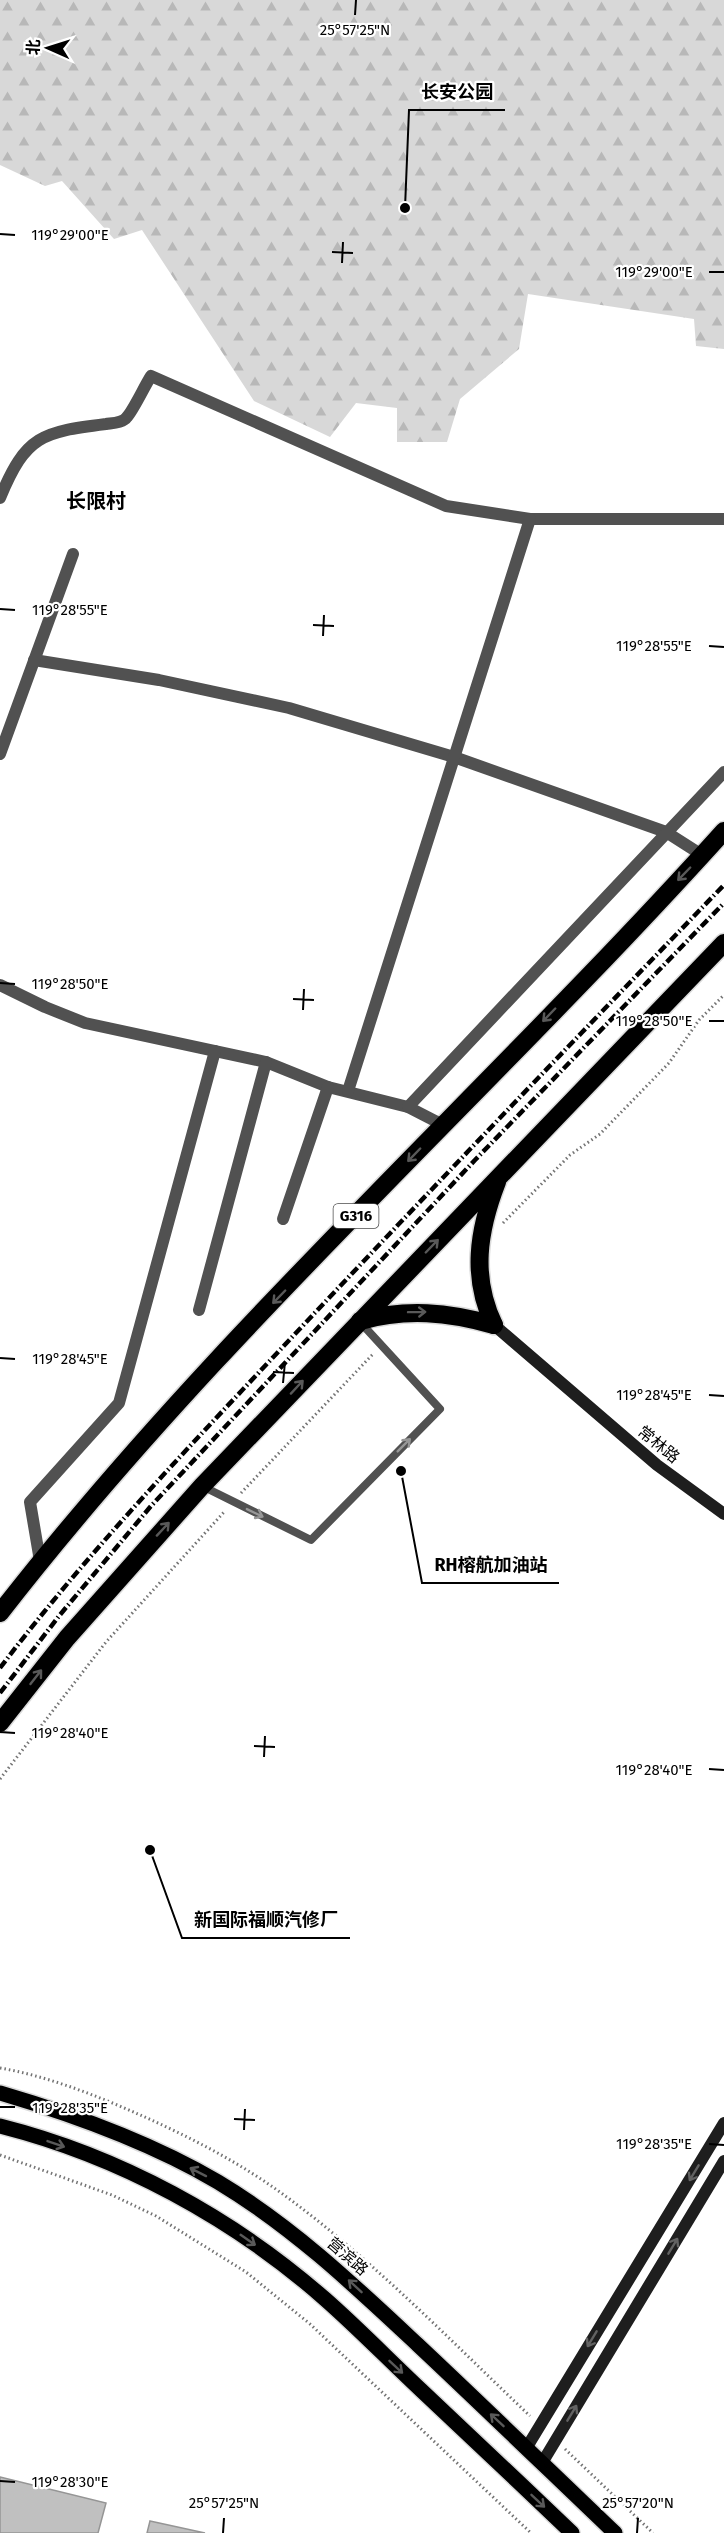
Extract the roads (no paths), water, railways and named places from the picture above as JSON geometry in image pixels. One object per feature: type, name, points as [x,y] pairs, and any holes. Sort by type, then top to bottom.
[{"type":"highway","name":"G316","points":[[0,1613],[40,1561],[147,1435],[724,831]]},
{"type":"highway","points":[[0,1723],[66,1638],[202,1486],[724,943]]},
{"type":"highway","points":[[494,1325],[486,1308],[480,1282],[479,1247],[484,1221],[501,1174]]},
{"type":"highway","points":[[359,1321],[386,1314],[434,1312],[494,1325]]},
{"type":"main road","name":"营滨路","points":[[0,2093],[72,2116],[135,2141],[218,2182],[273,2219],[343,2274],[615,2533]]},
{"type":"main road","points":[[0,2126],[123,2169],[199,2208],[248,2240],[325,2299],[572,2533]]},
{"type":"street","points":[[0,498],[10,473],[25,451],[42,436],[64,429],[117,423],[127,418],[150,376],[446,506],[530,519],[724,519]]},
{"type":"street","points":[[348,1091],[530,519]]},
{"type":"street","points":[[0,754],[73,554]]},
{"type":"street","points":[[34,660],[159,680],[289,708],[454,757],[666,832],[702,855]]},
{"type":"street","points":[[408,1107],[724,772]]},
{"type":"street","points":[[0,985],[85,1023],[266,1062],[328,1088],[408,1107],[443,1125]]},
{"type":"street","points":[[40,1561],[30,1502],[119,1403],[215,1051]]},
{"type":"street","points":[[198,1310],[266,1062]]},
{"type":"street","points":[[283,1219],[328,1088]]},
{"type":"street","name":"常林路","points":[[494,1325],[657,1465],[724,1514]]},
{"type":"street","points":[[527,2447],[724,2123]]},
{"type":"street","points":[[542,2463],[724,2161]]},
{"type":"lane","points":[[202,1486],[311,1540],[440,1409],[359,1321]]},
{"type":"railway","points":[[0,1668],[70,1581],[180,1456],[724,885]]},
{"type":"railway","points":[[0,1693],[59,1616],[151,1506],[475,1160],[724,903]]},
{"type":"place","name":"长安公园","points":[[405,208]]},
{"type":"place","name":"RH榕航加油站","points":[[401,1471]]},
{"type":"place","name":"新国际福顺汽修厂","points":[[150,1850]]},
{"type":"district","name":"长限村","points":[[96,501]]}]
